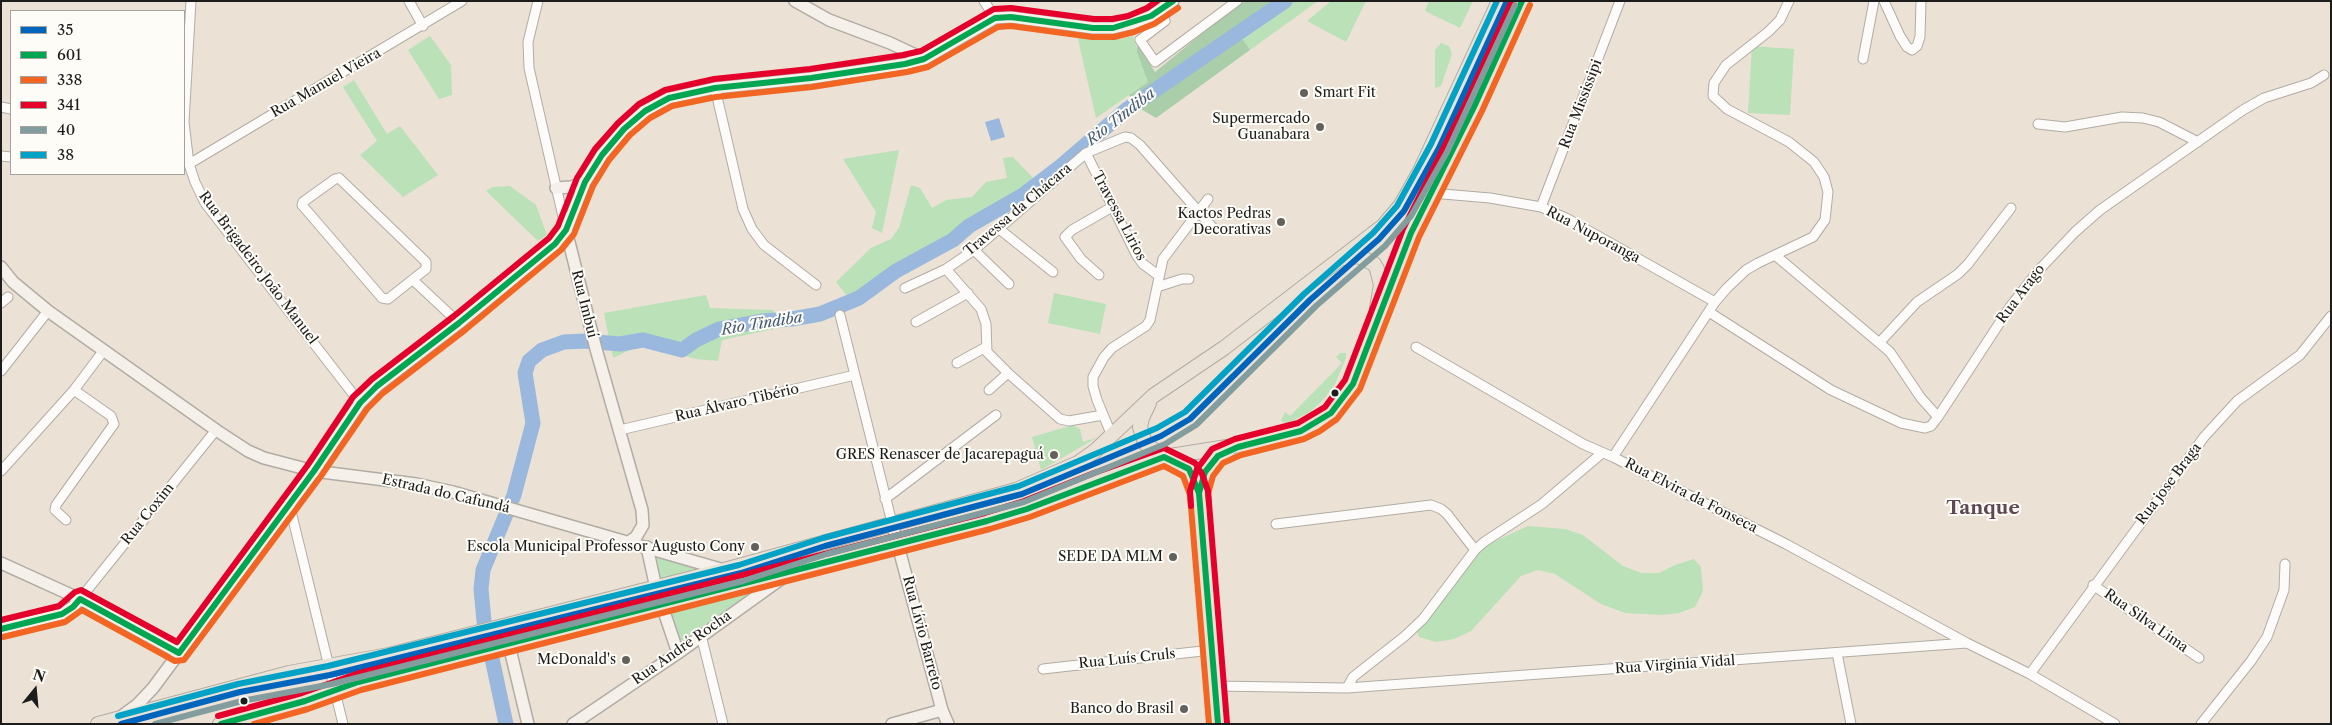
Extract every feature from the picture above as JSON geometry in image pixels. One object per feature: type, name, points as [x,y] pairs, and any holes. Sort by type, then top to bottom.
[{"type":"main road","points":[[795,1],[829,20],[890,43],[924,59]]},
{"type":"main road","points":[[118,718],[146,696],[314,471],[360,403],[377,386],[459,323],[555,244],[566,230],[585,182],[602,155],[624,129],[645,111],[669,98],[715,88],[811,78],[905,64],[924,59],[995,18],[1011,18],[1093,28],[1113,28],[1131,24],[1157,12],[1173,1]]},
{"type":"main road","points":[[98,724],[289,673],[389,655],[724,570],[892,522],[1016,490],[1041,481],[1078,463],[1112,436],[1153,396],[1224,348],[1383,226],[1401,205],[1454,100],[1498,1]]},
{"type":"main road","points":[[220,724],[292,705],[358,682],[491,650],[1027,509],[1164,457],[1238,447],[1301,431],[1331,413],[1353,384],[1411,233],[1474,107],[1522,1]]},
{"type":"main road","points":[[556,188],[571,187],[585,182]]},
{"type":"main road","name":"Rua Imbuí","points":[[566,230],[643,519],[640,531],[630,541]]},
{"type":"main road","points":[[1343,258],[1352,256],[1364,258],[1374,264],[1380,276],[1381,285],[1371,339]]},
{"type":"main road","name":"Estrada do Cafundá","points":[[1,267],[13,282],[48,310],[216,430],[248,451],[264,458],[314,471],[416,484],[502,505],[724,570]]},
{"type":"main road","points":[[1153,396],[1142,418],[1141,434],[1146,445],[1164,457],[1189,469],[1194,477],[1199,494],[1218,724]]},
{"type":"main road","points":[[1199,494],[1205,472],[1211,462],[1226,451],[1238,447]]},
{"type":"main road","name":"Rua Lívio Barreto","points":[[892,522],[942,710],[948,724]]},
{"type":"main road","points":[[647,547],[656,588],[678,653]]},
{"type":"main road","points":[[1,563],[80,599],[179,653]]},
{"type":"main road","name":"Rua André Rocha","points":[[573,724],[678,653],[790,572]]},
{"type":"main road","points":[[1,628],[62,614],[73,607],[80,599]]},
{"type":"main road","points":[[509,645],[528,724]]},
{"type":"main road","points":[[892,724],[942,710]]},
{"type":"street","name":"Rua Brigadeiro João Manuel","points":[[185,105],[191,1]]},
{"type":"street","points":[[409,1],[423,26]]},
{"type":"street","name":"Rua Manuel Vieira","points":[[189,164],[462,1]]},
{"type":"street","name":"Rua Imbuí","points":[[538,1],[528,42],[529,68],[566,230]]},
{"type":"street","points":[[984,1],[995,18]]},
{"type":"street","points":[[1157,12],[1164,16],[1165,20],[1140,40],[1155,62],[1237,1]]},
{"type":"street","name":"Rua Mississipi","points":[[1542,207],[1620,1]]},
{"type":"street","points":[[1613,457],[1715,302],[1746,270],[1813,237],[1826,220],[1828,192],[1824,178],[1814,162],[1789,142],[1727,109],[1714,96],[1714,82],[1726,65],[1768,32],[1780,20],[1790,1]]},
{"type":"street","points":[[1864,59],[1874,1]]},
{"type":"street","points":[[1884,1],[1900,36],[1907,47],[1912,50],[1917,46],[1920,37],[1921,1]]},
{"type":"street","name":"Rua Arago","points":[[1938,417],[2010,307],[2049,258],[2100,210],[2243,110],[2264,98],[2311,83],[2324,75]]},
{"type":"street","points":[[715,88],[743,209],[752,229],[764,246],[816,284]]},
{"type":"street","points":[[2038,124],[2065,127],[2122,117],[2143,118],[2159,122],[2198,142]]},
{"type":"street","name":"Rua Brigadeiro João Manuel","points":[[185,130],[189,164],[205,203],[360,403]]},
{"type":"street","name":"Travessa da Chácara","points":[[905,288],[946,269],[974,250],[1086,153],[1116,139],[1131,138],[1140,145],[1213,228]]},
{"type":"street","name":"Travessa Lírios","points":[[1086,153],[1137,256],[1143,264],[1158,275]]},
{"type":"street","points":[[335,179],[341,180],[425,260],[426,269],[413,280],[388,299],[382,298],[303,207],[302,203],[335,179]]},
{"type":"street","name":"Rua Nuporanga","points":[[1431,193],[1507,200],[1542,207],[1566,218],[1715,302]]},
{"type":"street","points":[[1112,436],[1093,386],[1097,369],[1112,348],[1146,326],[1150,320],[1158,275],[1168,251],[1208,198]]},
{"type":"street","points":[[1099,274],[1081,259],[1065,237],[1072,230],[1112,207]]},
{"type":"street","points":[[1880,342],[1917,302],[1958,274],[1968,264],[2011,208]]},
{"type":"street","points":[[998,228],[1053,272]]},
{"type":"street","points":[[974,250],[1009,284]]},
{"type":"street","points":[[1709,312],[1800,372],[1863,406],[1915,428],[1931,426],[1938,417],[1920,398],[1899,362],[1880,342],[1776,255]]},
{"type":"street","points":[[946,269],[968,293],[984,316],[986,347],[990,357],[1008,374],[1060,419],[1069,421],[1103,416]]},
{"type":"street","points":[[1157,287],[1182,279],[1189,279]]},
{"type":"street","points":[[413,280],[459,323]]},
{"type":"street","points":[[916,322],[968,293]]},
{"type":"street","points":[[1,371],[48,310]]},
{"type":"street","name":"Rua Lívio Barreto","points":[[840,315],[892,522]]},
{"type":"street","name":"Rua jose Braga","points":[[2030,674],[2094,585],[2218,420],[2237,401],[2300,355],[2331,316]]},
{"type":"street","points":[[957,363],[986,347]]},
{"type":"street","name":"Rua Elvira da Fonseca","points":[[1416,347],[1561,432],[1786,544],[1967,643]]},
{"type":"street","points":[[1,471],[74,390],[104,350]]},
{"type":"street","points":[[989,390],[1008,374]]},
{"type":"street","name":"Rua Álvaro Tibério","points":[[620,430],[855,375]]},
{"type":"street","points":[[66,520],[55,510],[56,505],[114,424],[111,416],[74,390]]},
{"type":"street","points":[[885,499],[996,415]]},
{"type":"street","name":"Rua Coxim","points":[[80,599],[216,430]]},
{"type":"street","points":[[1347,688],[1353,677],[1405,636],[1422,619],[1475,550],[1484,542],[1542,504],[1602,453]]},
{"type":"street","points":[[289,503],[343,724]]},
{"type":"street","points":[[1276,524],[1431,505],[1436,506],[1446,514],[1475,550]]},
{"type":"street","points":[[2201,724],[2251,661],[2267,637],[2284,590],[2285,564]]},
{"type":"street","name":"Rua Silva Lima","points":[[2094,585],[2199,658]]},
{"type":"street","points":[[701,635],[723,724]]},
{"type":"street","points":[[1967,643],[2030,674],[2115,724]]},
{"type":"street","name":"Rua Virginia Vidal","points":[[1214,686],[1347,688],[1967,643]]},
{"type":"street","name":"Rua Luís Cruls","points":[[1043,668],[1211,650]]},
{"type":"street","points":[[1837,653],[1851,724]]},
{"type":"green space","points":[[1242,1],[1291,1],[1242,38],[1250,50],[1156,118],[1139,108],[1129,95],[1148,82],[1137,52],[1137,44],[1155,72]]},
{"type":"green space","points":[[1291,1],[1318,1],[1250,50],[1242,38]]},
{"type":"green space","points":[[1331,1],[1366,1],[1346,42],[1307,21]]},
{"type":"green space","points":[[1429,1],[1473,1],[1460,28],[1425,11]]},
{"type":"green space","points":[[1077,35],[1120,39],[1133,36],[1148,82],[1096,118]]},
{"type":"green space","points":[[430,36],[451,65],[452,95],[439,99],[408,50]]},
{"type":"green space","points":[[1441,43],[1449,46],[1452,54],[1441,86],[1435,88],[1435,50]]},
{"type":"green space","points":[[1752,46],[1794,49],[1790,115],[1748,113]]},
{"type":"green space","points":[[354,80],[387,134],[400,126],[438,175],[403,197],[360,155],[377,141],[343,87]]},
{"type":"green space","points":[[899,150],[882,233],[872,228],[876,212],[843,159]]},
{"type":"green space","points":[[1013,157],[1034,179],[926,253],[894,269],[861,293],[849,298],[836,282],[871,248],[891,239],[899,228],[911,185],[920,188],[932,208],[946,200],[972,197],[986,182],[1007,178],[1003,158]]},
{"type":"green space","points":[[510,186],[536,205],[547,235],[538,241],[486,191],[492,187]]},
{"type":"green space","points":[[1054,293],[1106,304],[1100,334],[1048,323]]},
{"type":"green space","points":[[706,295],[710,308],[773,310],[784,327],[722,340],[718,361],[696,359],[659,349],[638,346],[613,358],[604,313]]},
{"type":"green space","points":[[1340,353],[1346,353],[1346,358],[1335,384],[1324,399],[1310,412],[1288,423],[1283,422],[1281,420],[1285,412],[1290,416],[1342,363],[1336,357]]},
{"type":"green space","name":"GRES Renascer de Jacarepaguá","points":[[1073,425],[1080,429],[1083,442],[1098,437],[1041,470],[1032,437]]},
{"type":"green space","points":[[1528,526],[1565,529],[1583,535],[1623,566],[1641,573],[1659,573],[1694,559],[1701,567],[1703,591],[1695,607],[1679,613],[1661,615],[1625,613],[1601,604],[1555,574],[1538,570],[1521,576],[1471,631],[1454,639],[1436,642],[1419,637],[1417,631],[1475,556],[1491,543]]},
{"type":"green space","points":[[655,552],[713,569],[662,582]]},
{"type":"green space","points":[[759,587],[678,643],[667,608]]},
{"type":"water","points":[[999,118],[1005,137],[991,141],[985,122]]},
{"type":"waterway","name":"Rio Tindiba","points":[[506,724],[484,621],[481,589],[483,570],[514,495],[533,423],[525,373],[529,361],[542,350],[564,342],[585,341],[620,344],[643,340],[682,350],[696,340],[719,329],[762,321],[792,319],[820,314],[859,298],[896,271],[953,240],[969,226],[1023,195],[1061,166],[1126,110],[1285,1]]},
{"type":"transit line","name":"341","points":[[1,620],[59,606],[75,592],[81,590],[177,642],[307,466],[353,397],[372,379],[454,316],[549,238],[558,226],[577,178],[595,149],[618,123],[639,104],[665,90],[714,79],[810,69],[921,51],[994,9],[1011,8],[1094,19],[1112,19],[1128,16],[1147,8],[1157,1]]},
{"type":"transit line","name":"601","points":[[1,629],[62,614],[73,607],[80,599],[179,653],[314,471],[360,403],[377,386],[459,323],[555,244],[566,230],[585,182],[602,155],[624,129],[645,111],[669,98],[715,88],[811,78],[905,64],[924,59],[995,18],[1011,17],[1093,28],[1113,28],[1151,16],[1173,1]]},
{"type":"transit line","name":"38","points":[[118,716],[238,684],[328,666],[739,565],[823,538],[1019,486],[1157,428],[1185,412],[1304,294],[1373,233],[1397,206],[1431,144],[1497,1]]},
{"type":"transit line","name":"35","points":[[121,724],[240,692],[330,675],[741,573],[825,546],[1022,494],[1161,436],[1190,419],[1310,300],[1379,239],[1404,211],[1439,148],[1507,1]]},
{"type":"transit line","name":"341","points":[[1191,506],[1190,491],[1197,469],[1212,449],[1235,439],[1298,423],[1325,407],[1345,380],[1403,229],[1466,103],[1512,1]]},
{"type":"transit line","name":"601","points":[[1200,505],[1199,493],[1205,472],[1218,456],[1238,447],[1301,431],[1331,413],[1353,384],[1411,233],[1474,107],[1522,1]]},
{"type":"transit line","name":"40","points":[[155,724],[242,701],[332,684],[743,581],[827,554],[1024,502],[1165,444],[1196,425],[1316,306],[1385,246],[1411,216],[1447,152],[1515,5]]},
{"type":"transit line","name":"338","points":[[1209,504],[1208,494],[1213,476],[1223,463],[1241,455],[1304,439],[1320,431],[1337,419],[1360,389],[1419,237],[1482,111],[1530,5]]},
{"type":"transit line","name":"338","points":[[3,637],[65,622],[82,610],[175,661],[184,660],[321,476],[367,409],[383,393],[465,330],[561,250],[574,234],[593,186],[609,160],[630,135],[650,118],[672,106],[716,97],[812,87],[928,67],[998,27],[1011,26],[1092,37],[1114,37],[1154,24],[1178,8]]},
{"type":"transit line","name":"341","points":[[218,716],[302,693],[356,674],[985,513],[1024,501],[1164,448],[1195,463],[1202,474],[1208,491],[1227,723]]},
{"type":"transit line","name":"601","points":[[221,724],[305,701],[358,682],[987,521],[1027,509],[1164,457],[1189,469],[1199,493],[1218,724]]},
{"type":"transit line","name":"338","points":[[254,724],[308,709],[361,690],[990,529],[1030,517],[1164,466],[1183,476],[1190,495],[1209,724]]},
{"type":"place","name":"Smart Fit","points":[[1304,93]]},
{"type":"place","name":"Supermercado Guanabara","points":[[1320,127]]},
{"type":"place","name":"Kactos Pedras Decorativas","points":[[1281,222]]},
{"type":"place","name":"GRES Renascer de Jacarepaguá","points":[[1054,455]]},
{"type":"place","name":"Escola Municipal Professor Augusto Cony","points":[[755,547]]},
{"type":"place","name":"SEDE DA MLM","points":[[1173,557]]},
{"type":"place","name":"McDonald's","points":[[626,660]]},
{"type":"place","name":"Banco do Brasil","points":[[1184,709]]},
{"type":"district","name":"Tanque","points":[[1983,509]]}]
